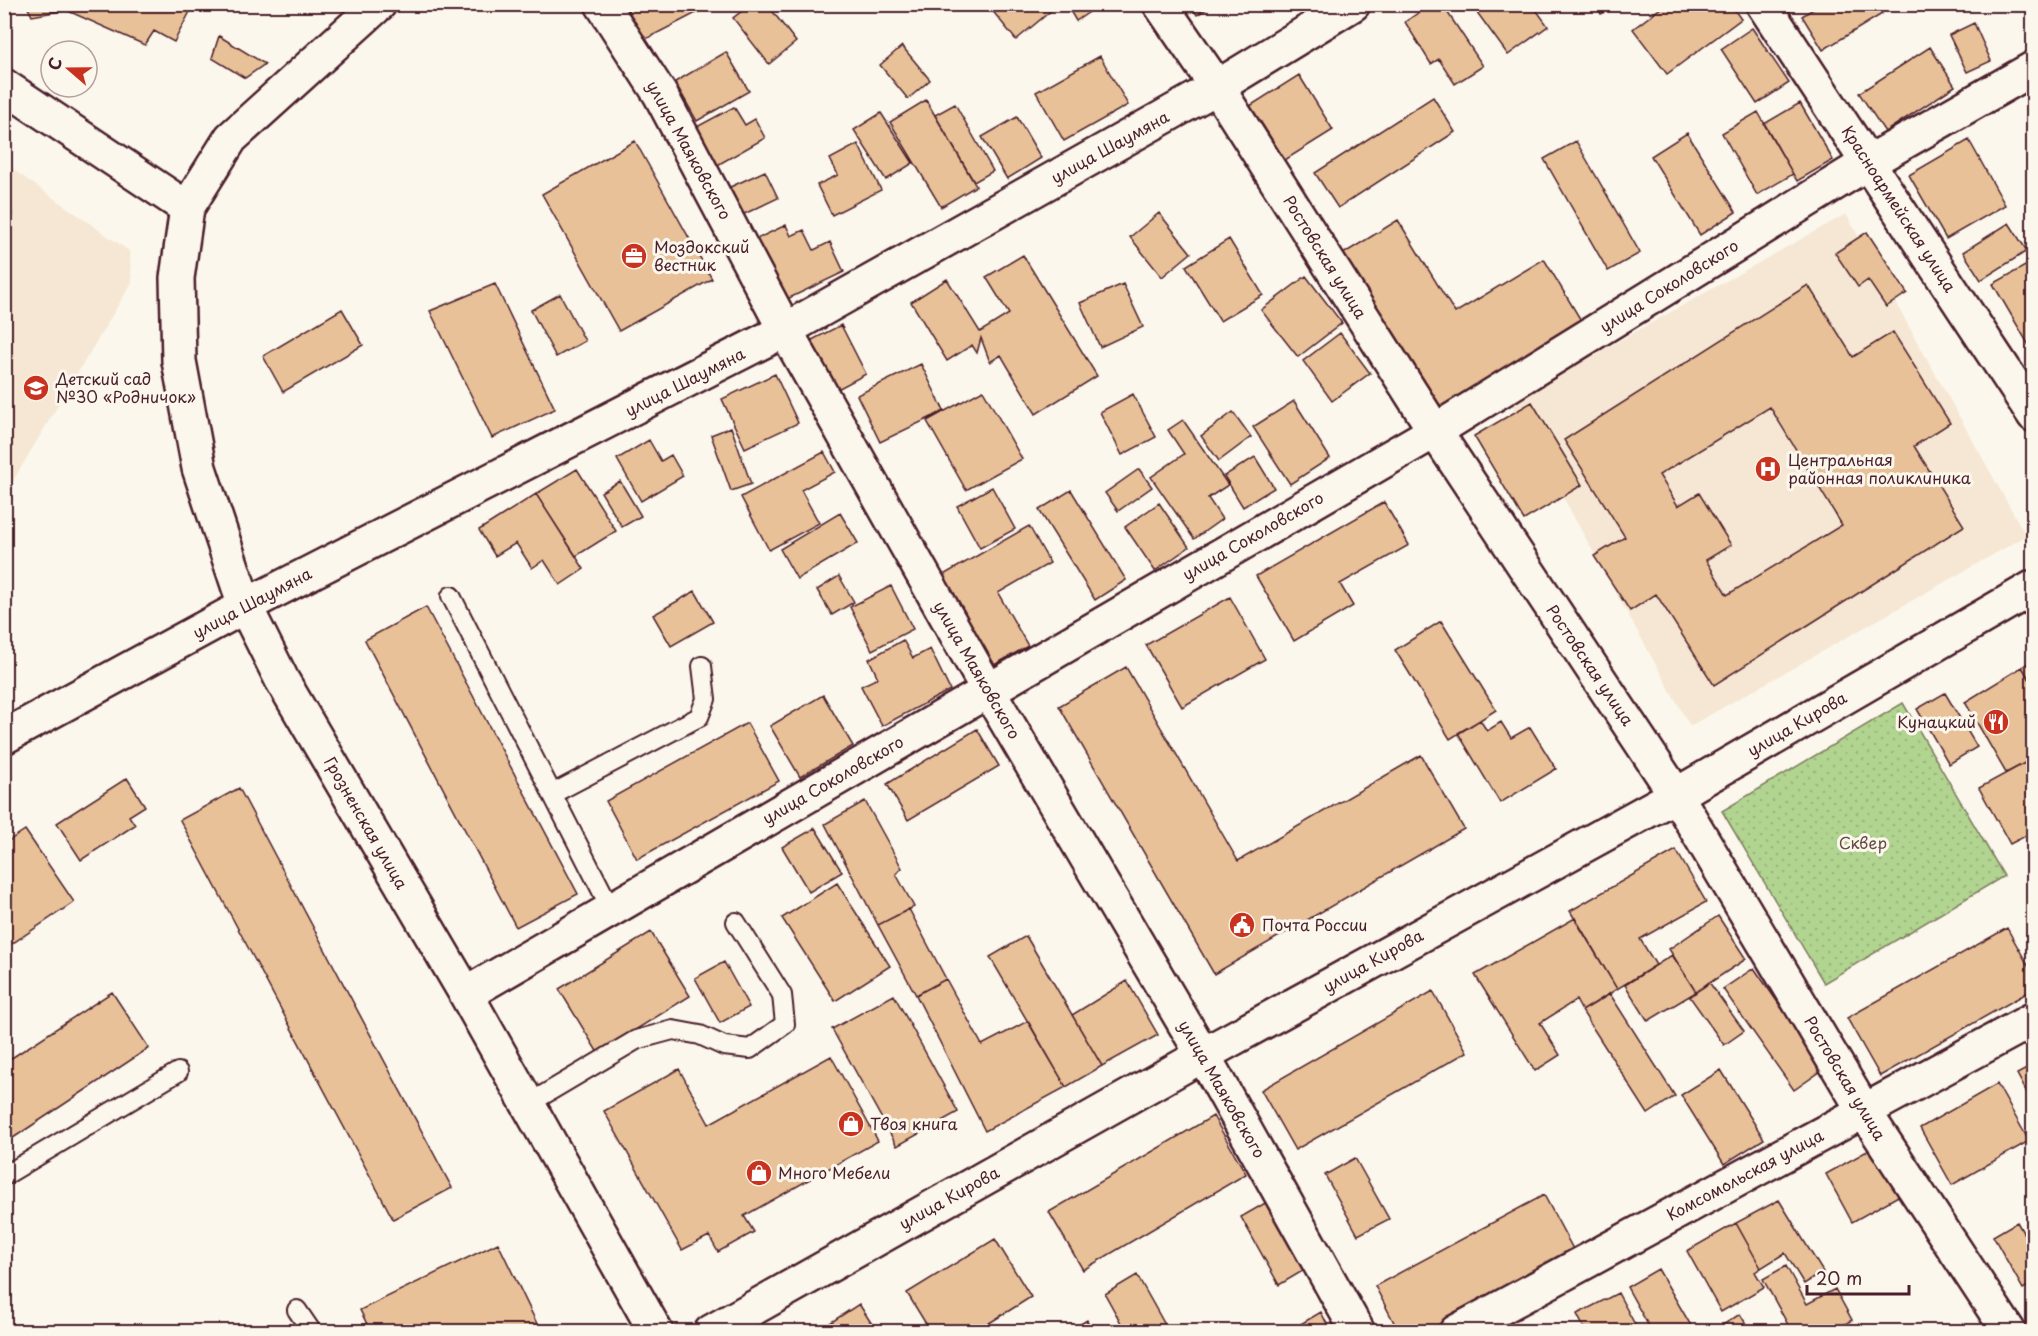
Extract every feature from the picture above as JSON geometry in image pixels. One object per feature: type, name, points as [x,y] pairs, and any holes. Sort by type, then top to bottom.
[{"type":"street","points":[[4,86],[186,208],[231,138],[380,4]]},
{"type":"street","name":"улица Маяковского","points":[[602,4],[660,94],[785,330],[988,690],[1203,1055],[1358,1332]]},
{"type":"street","name":"Ростовская улица","points":[[1160,4],[1216,87],[1435,431],[1676,795],[1864,1111],[2009,1332]]},
{"type":"street","name":"улица Шаумяна","points":[[4,737],[245,606],[785,330],[1216,87],[1353,4]]},
{"type":"street","name":"Красноармейская улица","points":[[1763,4],[2034,415]]},
{"type":"street","name":"улица Соколовского","points":[[466,994],[1435,431],[1869,162],[2034,68]]},
{"type":"street","name":"Грозненская улица","points":[[186,208],[177,278],[179,361],[199,468],[245,606],[282,680],[466,994],[656,1332]]},
{"type":"street","name":"улица Кирова","points":[[711,1332],[1203,1055],[1676,795],[2034,587]]},
{"type":"street","name":"Комсомольская улица","points":[[1456,1332],[2034,1019]]},
{"type":"lane","points":[[451,596],[611,909]]},
{"type":"lane","points":[[552,794],[699,717],[706,699],[702,666]]},
{"type":"lane","points":[[528,1104],[636,1040],[673,1030],[700,1035],[724,1046],[750,1049],[785,1024],[782,995],[736,922]]},
{"type":"lane","points":[[4,1176],[178,1072]]},
{"type":"lane","points":[[297,1310],[312,1332]]},
{"type":"shaded area","name":"Детский сад №30 «Родничок»","points":[[5,164],[129,251],[132,282],[5,494]]},
{"type":"shaded area","name":"Центральная районная поликлиника","points":[[1846,214],[2026,536],[1690,726],[1510,402]]},
{"type":"green space","name":"Сквер","points":[[1903,703],[2004,876],[1824,983],[1722,811]]},
{"type":"building","points":[[4,4],[17,4],[4,18]]},
{"type":"building","points":[[26,4],[194,4],[174,42],[154,31],[145,45],[66,10],[32,16]]},
{"type":"building","points":[[625,4],[704,4],[706,8],[644,40]]},
{"type":"building","points":[[751,4],[767,4],[796,42],[769,64],[733,18]]},
{"type":"building","points":[[987,4],[1059,4],[1016,40]]},
{"type":"building","points":[[1066,4],[1101,4],[1076,21]]},
{"type":"building","points":[[1190,4],[1214,4],[1197,15]]},
{"type":"building","points":[[1431,4],[1442,4],[1483,66],[1455,84],[1439,59],[1431,64],[1405,22]]},
{"type":"building","points":[[1471,4],[1532,4],[1548,26],[1508,55]]},
{"type":"building","points":[[1596,4],[1622,4],[1601,14]]},
{"type":"building","points":[[1666,4],[1730,4],[1741,19],[1667,74],[1633,29]]},
{"type":"building","points":[[1821,4],[1877,4],[1882,14],[1823,50],[1802,16]]},
{"type":"building","points":[[1974,23],[1991,61],[1967,72],[1949,35]]},
{"type":"building","points":[[1752,28],[1789,83],[1757,104],[1721,49]]},
{"type":"building","points":[[219,36],[265,64],[245,78],[212,58]]},
{"type":"building","points":[[902,46],[930,80],[908,99],[880,65]]},
{"type":"building","points":[[1930,47],[1955,86],[1885,132],[1859,93]]},
{"type":"building","points":[[726,52],[749,91],[697,121],[675,82]]},
{"type":"building","points":[[1100,56],[1128,105],[1064,141],[1036,92]]},
{"type":"building","points":[[1299,75],[1333,130],[1285,160],[1250,106]]},
{"type":"building","points":[[1433,97],[1455,132],[1338,208],[1315,173]]},
{"type":"building","points":[[926,100],[976,186],[941,207],[890,122]]},
{"type":"building","points":[[1800,103],[1833,160],[1797,181],[1764,124]]},
{"type":"building","points":[[955,104],[993,171],[974,182],[935,115]]},
{"type":"building","points":[[734,107],[745,125],[755,119],[765,138],[714,167],[693,129]]},
{"type":"building","points":[[1758,112],[1793,174],[1757,195],[1722,133]]},
{"type":"building","points":[[881,113],[913,163],[886,180],[854,130]]},
{"type":"building","points":[[1017,117],[1041,158],[1007,179],[982,137]]},
{"type":"building","points":[[1687,133],[1736,212],[1700,235],[1651,156]]},
{"type":"building","points":[[1969,140],[2005,205],[1946,239],[1909,175]]},
{"type":"building","points":[[635,141],[712,279],[619,331],[542,194]]},
{"type":"building","points":[[1576,141],[1640,253],[1608,271],[1544,159]]},
{"type":"building","points":[[858,144],[881,190],[832,215],[817,185],[838,175],[830,159]]},
{"type":"building","points":[[765,171],[778,198],[740,216],[728,188]]},
{"type":"building","points":[[4,211],[12,214],[4,231]]},
{"type":"building","points":[[1159,213],[1191,253],[1162,277],[1130,237]]},
{"type":"building","points":[[1398,220],[1455,313],[1544,259],[1582,322],[1435,413],[1338,257]]},
{"type":"building","points":[[2009,223],[2027,251],[1981,280],[1963,252]]},
{"type":"building","points":[[786,225],[791,236],[804,230],[814,250],[830,242],[844,272],[781,302],[752,241]]},
{"type":"building","points":[[1867,232],[1907,293],[1886,307],[1868,280],[1858,287],[1835,253]]},
{"type":"building","points":[[1229,239],[1263,295],[1220,321],[1186,266]]},
{"type":"building","points":[[1023,255],[1097,376],[1036,414],[1001,355],[990,362],[981,338],[977,353],[972,345],[947,361],[911,302],[947,279],[980,332],[1009,314],[986,277]]},
{"type":"building","points":[[2034,261],[2034,354],[1993,284]]},
{"type":"building","points":[[1306,276],[1342,323],[1298,357],[1261,310]]},
{"type":"building","points":[[495,284],[555,409],[492,438],[430,311]]},
{"type":"building","points":[[1123,284],[1143,327],[1100,347],[1080,303]]},
{"type":"building","points":[[1808,285],[1853,357],[1893,332],[1950,423],[1914,446],[1964,526],[1714,685],[1656,594],[1630,611],[1594,556],[1625,537],[1564,440]],"holes":[[[1770,407],[1842,525],[1727,595],[1706,560],[1731,545],[1699,493],[1678,506],[1659,475]]]},
{"type":"building","points":[[560,294],[585,341],[556,357],[531,310]]},
{"type":"building","points":[[342,309],[363,345],[283,392],[263,356]]},
{"type":"building","points":[[841,325],[866,374],[832,392],[806,343]]},
{"type":"building","points":[[1340,333],[1370,373],[1332,401],[1303,361]]},
{"type":"building","points":[[921,364],[944,411],[880,442],[857,395]]},
{"type":"building","points":[[775,374],[798,423],[745,448],[722,399]]},
{"type":"building","points":[[983,390],[1022,459],[966,490],[927,421]]},
{"type":"building","points":[[1133,394],[1156,437],[1122,455],[1100,412]]},
{"type":"building","points":[[1294,401],[1330,458],[1290,484],[1253,427]]},
{"type":"building","points":[[1532,402],[1582,485],[1524,520],[1474,436]]},
{"type":"building","points":[[1233,412],[1251,437],[1219,461],[1201,436]]},
{"type":"building","points":[[1183,420],[1228,485],[1208,498],[1222,519],[1194,539],[1151,477],[1184,454],[1168,430]]},
{"type":"building","points":[[731,427],[751,484],[731,491],[711,435]]},
{"type":"building","points":[[649,440],[661,461],[671,455],[683,476],[641,501],[617,459]]},
{"type":"building","points":[[824,452],[835,472],[801,490],[819,523],[769,550],[741,497]]},
{"type":"building","points":[[1255,457],[1274,488],[1243,507],[1224,476]]},
{"type":"building","points":[[577,469],[616,531],[576,556],[536,494]]},
{"type":"building","points":[[1139,469],[1152,487],[1118,511],[1105,493]]},
{"type":"building","points":[[620,481],[641,516],[622,527],[601,492]]},
{"type":"building","points":[[992,487],[1015,529],[980,548],[957,506]]},
{"type":"building","points":[[1071,490],[1126,580],[1095,600],[1039,510]]},
{"type":"building","points":[[536,494],[584,569],[560,585],[544,560],[532,568],[516,543],[495,556],[479,530]]},
{"type":"building","points":[[1384,502],[1409,545],[1340,584],[1353,606],[1294,641],[1256,576]]},
{"type":"building","points":[[1159,503],[1189,547],[1155,571],[1125,527]]},
{"type":"building","points":[[840,513],[858,543],[797,579],[780,549]]},
{"type":"building","points":[[1029,526],[1050,563],[998,593],[1028,646],[989,668],[938,578]]},
{"type":"building","points":[[839,576],[854,602],[832,615],[817,590]]},
{"type":"building","points":[[891,586],[913,629],[872,650],[850,607]]},
{"type":"building","points":[[695,591],[713,622],[671,646],[653,615]]},
{"type":"building","points":[[1230,597],[1265,659],[1182,707],[1146,645]]},
{"type":"building","points":[[426,607],[578,894],[516,927],[365,640]]},
{"type":"building","points":[[1441,621],[1496,710],[1450,739],[1395,650]]},
{"type":"building","points":[[903,640],[913,658],[930,649],[950,690],[882,726],[861,686],[878,678],[869,659]]},
{"type":"building","points":[[2034,659],[2034,687],[2022,667]]},
{"type":"building","points":[[1126,667],[1238,861],[1421,755],[1464,829],[1214,974],[1059,706]]},
{"type":"building","points":[[2022,667],[2034,687],[2034,758],[2006,773],[1965,702]]},
{"type":"building","points":[[1945,693],[1977,747],[1949,764],[1917,709]]},
{"type":"building","points":[[823,695],[853,746],[800,777],[770,726]]},
{"type":"building","points":[[1480,720],[1487,731],[1501,722],[1511,738],[1530,727],[1556,769],[1500,803],[1458,733]]},
{"type":"building","points":[[747,723],[779,781],[637,859],[606,801]]},
{"type":"building","points":[[977,729],[999,766],[908,820],[887,784]]},
{"type":"building","points":[[2034,758],[2034,838],[2031,833],[2010,844],[1979,788]]},
{"type":"building","points":[[127,778],[145,806],[129,816],[135,825],[81,860],[57,823]]},
{"type":"building","points":[[239,788],[452,1188],[393,1219],[180,820]]},
{"type":"building","points":[[865,801],[902,868],[896,874],[914,907],[878,925],[825,824]]},
{"type":"building","points":[[815,828],[842,872],[809,892],[782,847]]},
{"type":"building","points":[[25,830],[74,902],[4,949],[4,844]]},
{"type":"building","points":[[1676,850],[1706,902],[1640,939],[1656,965],[1617,989],[1570,911]]},
{"type":"building","points":[[837,883],[890,966],[835,1001],[782,918]]},
{"type":"building","points":[[909,909],[946,979],[916,995],[878,925]]},
{"type":"building","points":[[1718,916],[1746,959],[1696,992],[1669,949]]},
{"type":"building","points":[[1575,918],[1617,989],[1582,1011],[1576,1000],[1540,1023],[1560,1055],[1535,1071],[1475,975]]},
{"type":"building","points":[[2007,928],[2034,976],[2034,989],[1880,1076],[1847,1018]]},
{"type":"building","points":[[651,932],[690,996],[598,1053],[559,989]]},
{"type":"building","points":[[1026,936],[1102,1066],[1066,1087],[990,957]]},
{"type":"building","points":[[1672,955],[1696,992],[1648,1021],[1625,985]]},
{"type":"building","points":[[724,962],[749,1007],[720,1023],[695,978]]},
{"type":"building","points":[[1754,968],[1824,1069],[1794,1090],[1723,989]]},
{"type":"building","points":[[946,979],[982,1045],[1028,1021],[1066,1087],[985,1131],[916,995]]},
{"type":"building","points":[[1127,981],[1158,1035],[1102,1066],[1072,1015]]},
{"type":"building","points":[[1709,982],[1744,1031],[1724,1045],[1690,997]]},
{"type":"building","points":[[1433,991],[1467,1052],[1295,1150],[1261,1090]]},
{"type":"building","points":[[112,992],[149,1048],[4,1144],[4,1063]]},
{"type":"building","points":[[1610,994],[1675,1096],[1648,1114],[1582,1011]]},
{"type":"building","points":[[894,995],[958,1112],[897,1146],[832,1029]]},
{"type":"building","points":[[831,1056],[878,1141],[744,1216],[754,1232],[718,1252],[709,1236],[682,1250],[604,1111],[679,1069],[709,1124]]},
{"type":"building","points":[[2034,1065],[2034,1106],[2017,1074]]},
{"type":"building","points":[[1721,1070],[1764,1139],[1724,1164],[1681,1095]]},
{"type":"building","points":[[1997,1084],[2029,1141],[1952,1185],[1920,1128]]},
{"type":"building","points":[[1213,1116],[1246,1174],[1083,1270],[1049,1212]]},
{"type":"building","points":[[1876,1146],[1902,1194],[1852,1222],[1826,1174]]},
{"type":"building","points":[[1355,1158],[1389,1219],[1358,1235],[1325,1175]]},
{"type":"building","points":[[1544,1195],[1574,1251],[1425,1332],[1399,1332],[1375,1286]]},
{"type":"building","points":[[1779,1200],[1823,1272],[1804,1284],[1785,1253],[1761,1268],[1736,1223]]},
{"type":"building","points":[[1267,1202],[1306,1269],[1279,1285],[1241,1217]]},
{"type":"building","points":[[2017,1222],[2028,1241],[2034,1238],[2034,1283],[2023,1289],[1993,1236]]},
{"type":"building","points":[[1736,1223],[1761,1268],[1755,1272],[1764,1287],[1721,1312],[1687,1251]]},
{"type":"building","points":[[995,1239],[1031,1297],[975,1332],[931,1332],[907,1293]]},
{"type":"building","points":[[498,1243],[541,1332],[371,1332],[360,1310]]},
{"type":"building","points":[[1786,1266],[1807,1304],[1835,1289],[1852,1320],[1831,1332],[1792,1332],[1763,1279]]},
{"type":"building","points":[[1658,1269],[1693,1329],[1689,1332],[1652,1332],[1627,1287]]},
{"type":"building","points":[[1137,1275],[1169,1332],[1126,1332],[1105,1294]]},
{"type":"building","points":[[1618,1293],[1639,1332],[1586,1332],[1577,1314]]},
{"type":"building","points":[[859,1304],[877,1332],[816,1332]]},
{"type":"building","points":[[1321,1312],[1331,1332],[1287,1332]]},
{"type":"building","points":[[1740,1314],[1751,1332],[1720,1332],[1718,1328]]},
{"type":"building","points":[[1087,1320],[1093,1332],[1067,1332]]},
{"type":"place","name":"Моздокский вестник","points":[[634,256]]},
{"type":"place","name":"Детский сад №30 «Родничок»","points":[[36,388]]},
{"type":"place","name":"Центральная районная поликлиника","points":[[1768,469]]},
{"type":"place","name":"Кунацкий","points":[[1996,722]]},
{"type":"place","name":"Почта России","points":[[1242,925]]},
{"type":"place","name":"Твоя книга","points":[[851,1124]]},
{"type":"place","name":"Много Мебели","points":[[759,1173]]}]
